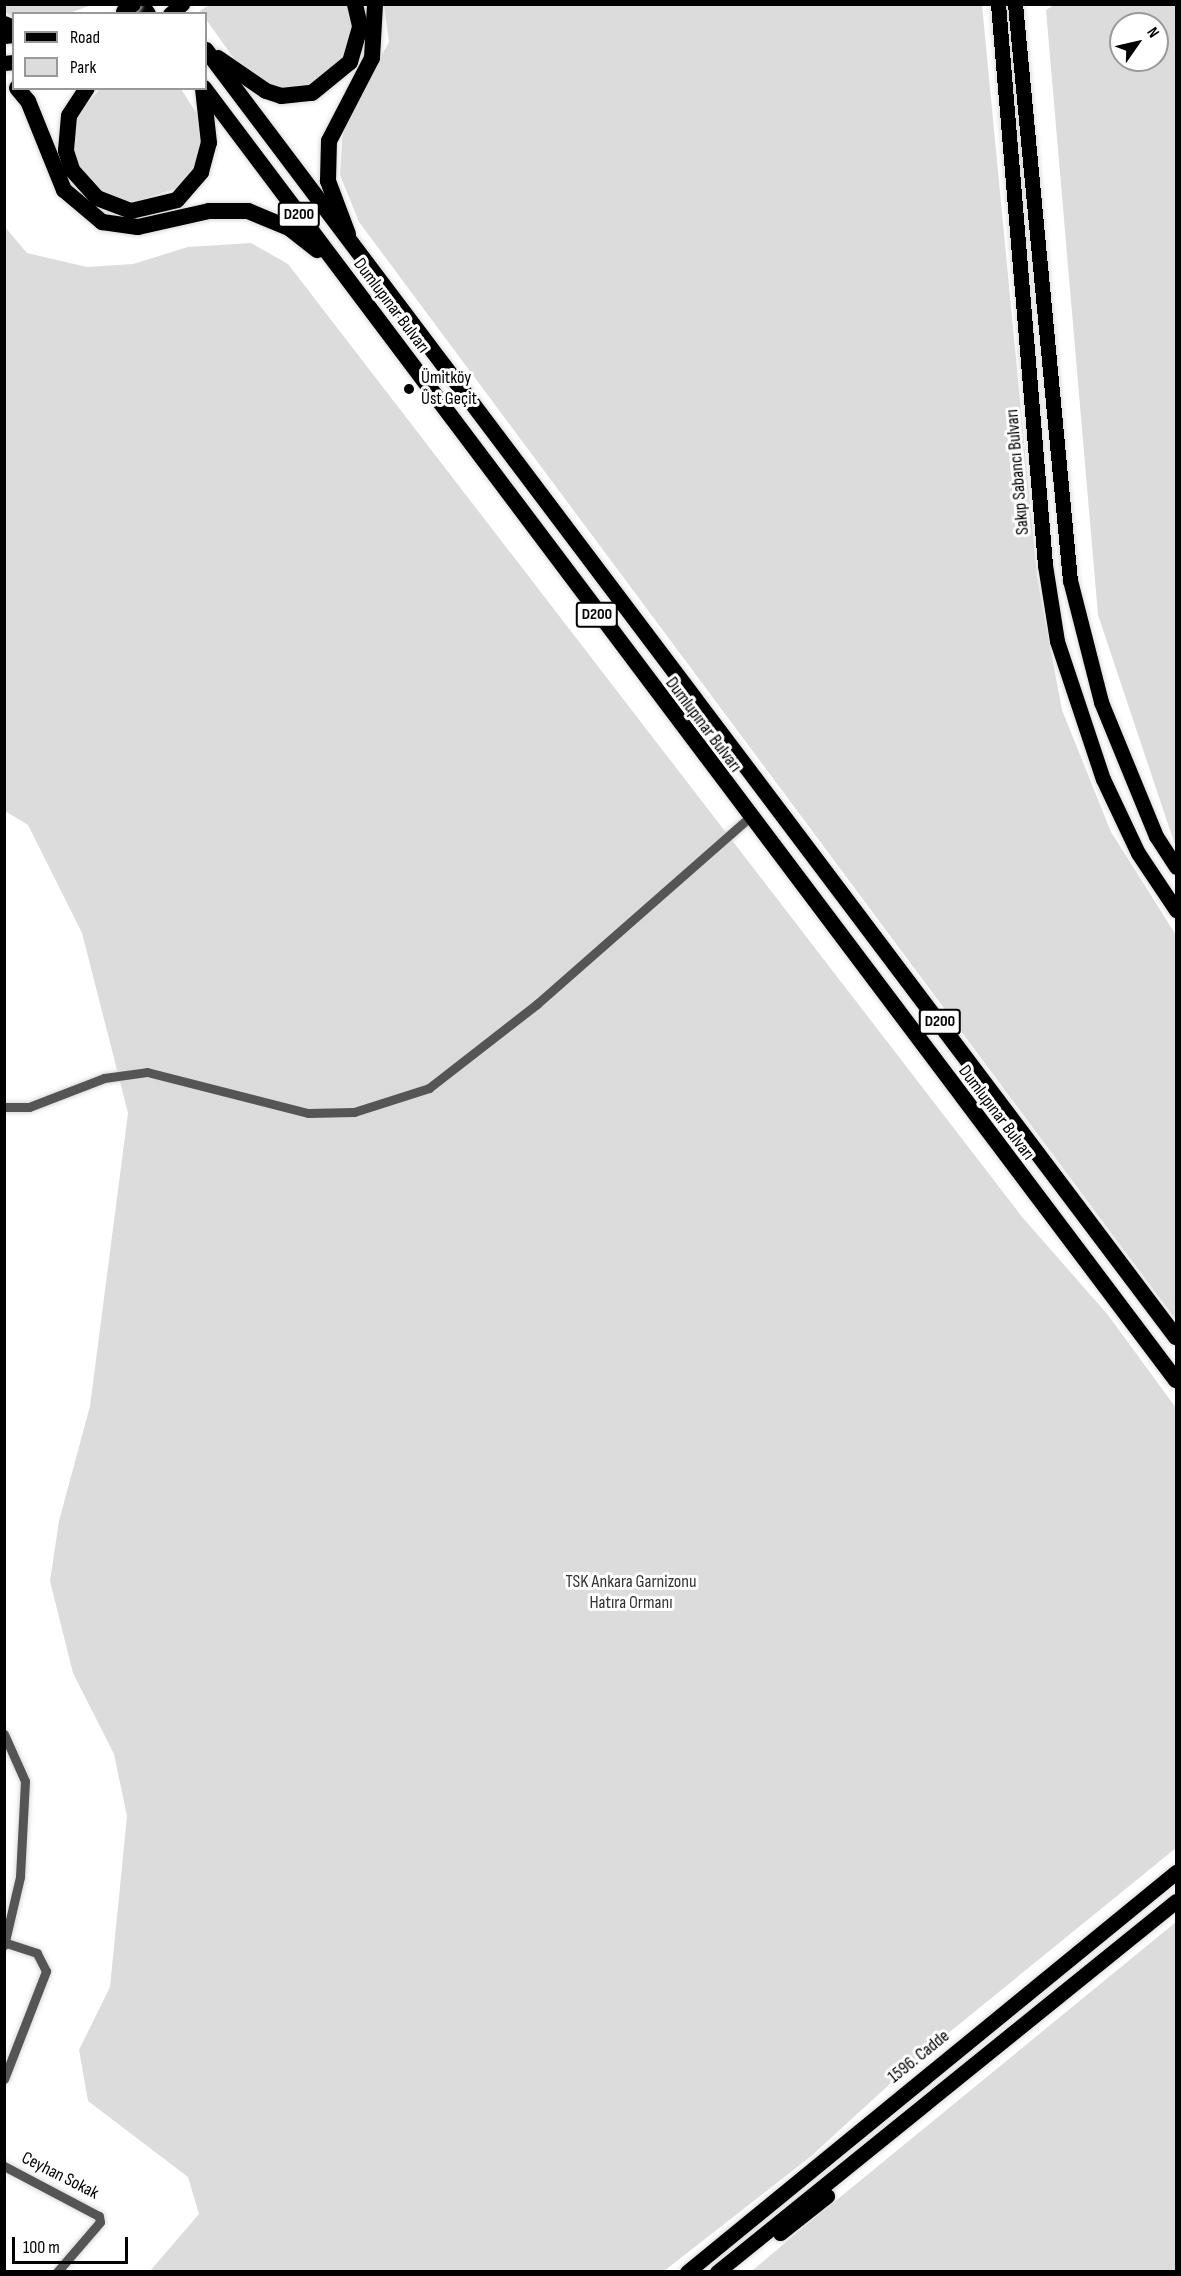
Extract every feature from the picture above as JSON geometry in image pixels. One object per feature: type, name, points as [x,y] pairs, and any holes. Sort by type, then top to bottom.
[{"type":"highway","points":[[207,50],[252,85],[281,96],[312,93],[350,62],[360,26],[355,4]]},
{"type":"highway","points":[[357,257],[327,164],[337,120],[372,58],[375,4]]},
{"type":"highway","name":"Dumlupınar Bulvarı","points":[[207,50],[357,257],[1176,1336]]},
{"type":"highway","points":[[19,90],[28,101],[64,190],[102,222],[138,227],[209,211],[248,211],[289,228],[342,273]]},
{"type":"highway","points":[[86,90],[69,116],[66,151],[72,170],[97,198],[131,211],[177,200],[201,172],[209,143],[204,90]]},
{"type":"highway","name":"Dumlupınar Bulvarı","points":[[205,90],[749,818],[1176,1380]]},
{"type":"main road","name":"Sakıp Sabancı Bulvarı","points":[[998,4],[1045,565],[1058,641],[1103,779],[1138,853],[1176,910]]},
{"type":"main road","points":[[1015,4],[1070,580],[1095,682],[1125,768],[1176,867]]},
{"type":"main road","name":"1596. Cadde","points":[[687,2271],[1176,1872]]},
{"type":"main road","points":[[717,2271],[857,2162],[1176,1901]]},
{"type":"main road","points":[[731,2271],[823,2199],[857,2162]]},
{"type":"street","points":[[4,1107],[29,1107],[104,1078],[147,1072],[308,1113],[354,1112],[429,1088],[537,1004],[749,818]]},
{"type":"street","points":[[4,1734],[25,1781],[20,1878],[5,1944],[37,1953],[46,1971],[4,2079]]},
{"type":"street","name":"Ceyhan Sokak","points":[[4,2166],[99,2216],[100,2222],[57,2271]]},
{"type":"green space","points":[[5,4],[92,5],[72,12],[12,12],[12,16],[5,12]]},
{"type":"green space","points":[[210,4],[350,5],[354,26],[346,55],[328,76],[301,90],[273,87],[240,67],[207,21],[207,12],[200,11]]},
{"type":"green space","points":[[384,5],[982,5],[1037,577],[1062,710],[1111,832],[1176,935],[1176,1320],[359,222],[340,175],[343,126],[389,42]]},
{"type":"green space","points":[[1054,5],[1176,5],[1176,848],[1098,615],[1046,10]]},
{"type":"green space","points":[[99,90],[182,90],[199,117],[202,143],[199,164],[181,187],[134,202],[106,196],[85,178],[74,158],[74,119]]},
{"type":"green space","name":"TSK Ankara Garnizonu Hatıra Ormanı","points":[[4,226],[27,253],[87,267],[133,264],[188,247],[251,243],[288,264],[1023,1218],[1108,1315],[1176,1408],[1176,1848],[925,2052],[810,2157],[664,2271],[150,2271],[199,2214],[188,2177],[88,2101],[79,2050],[110,1987],[127,1816],[114,1754],[73,1673],[50,1581],[59,1521],[90,1406],[128,1113],[82,933],[28,825],[5,811]]},
{"type":"green space","points":[[1176,1922],[1176,2271],[752,2271],[806,2225]]},
{"type":"place","name":"Ümitköy Üst Geçit","points":[[409,389]]}]
